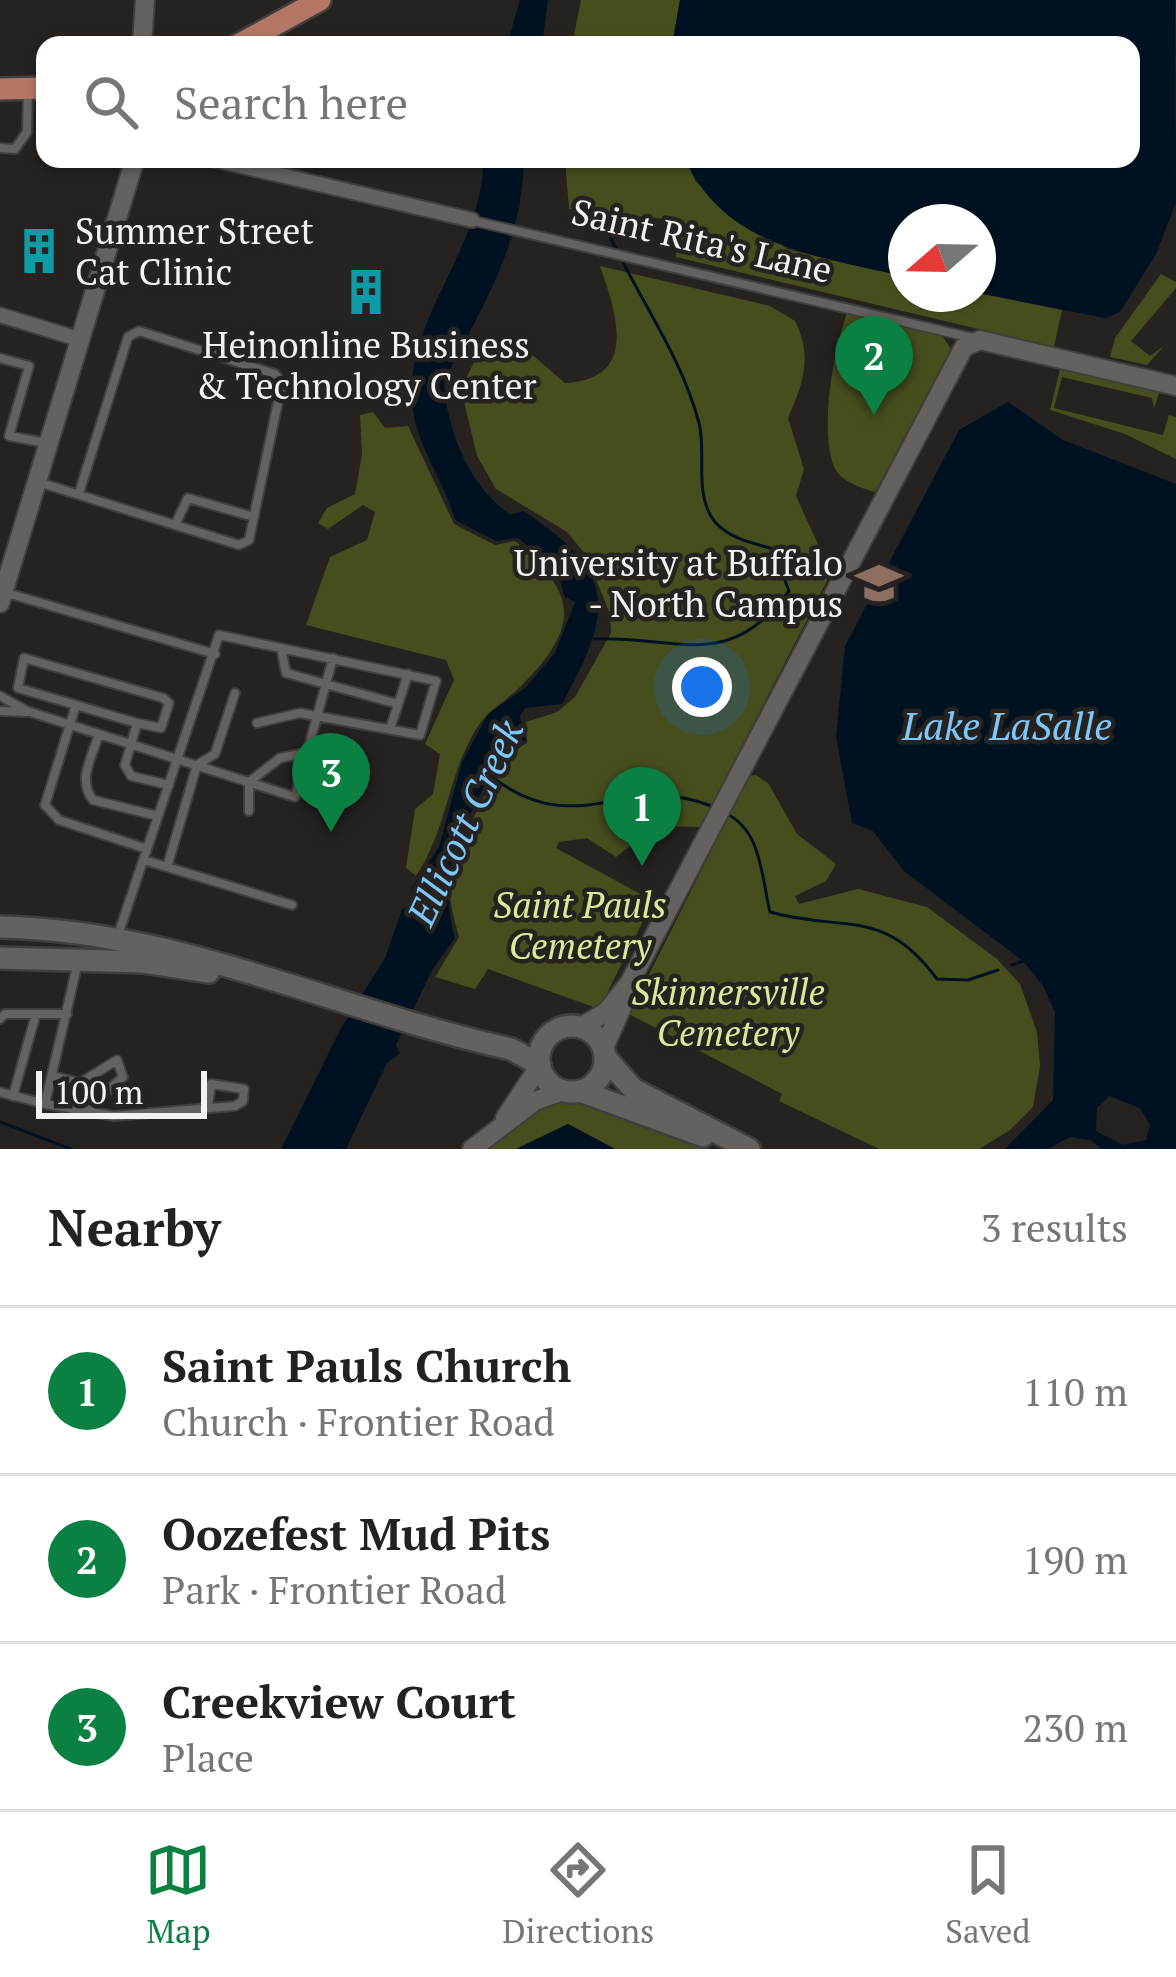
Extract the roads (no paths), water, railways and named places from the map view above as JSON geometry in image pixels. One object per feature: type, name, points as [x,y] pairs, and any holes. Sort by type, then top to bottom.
[{"type":"main road","points":[[254,36],[320,0]]},
{"type":"main road","points":[[0,89],[36,89]]},
{"type":"main road","points":[[0,927],[118,937],[516,1051],[539,1065],[550,1082],[667,1120],[731,1149]]},
{"type":"main road","points":[[0,958],[79,958],[269,982]]},
{"type":"main road","points":[[474,1039],[581,1028],[633,1089],[678,1108],[749,1149]]},
{"type":"main road","points":[[539,1065],[541,1048],[553,1031]]},
{"type":"main road","points":[[572,1091],[600,1076],[605,1053]]},
{"type":"street","points":[[143,36],[145,0]]},
{"type":"street","points":[[1,595],[132,168]]},
{"type":"street","name":"Saint Rita's Lane","points":[[250,168],[472,220]]},
{"type":"street","points":[[0,315],[82,340]]},
{"type":"street","points":[[605,1053],[630,982],[714,820],[961,352],[980,340]]},
{"type":"street","name":"Saint Rita's Lane","points":[[980,340],[1176,386]]},
{"type":"street","points":[[581,1028],[606,1012],[630,982]]},
{"type":"street","points":[[472,1149],[503,1122],[539,1065]]},
{"type":"street","points":[[503,1122],[572,1091]]},
{"type":"lane","points":[[0,148],[15,149],[27,132],[36,89]]},
{"type":"lane","name":"Saint Rita's Lane","points":[[472,220],[980,340]]},
{"type":"lane","points":[[36,481],[238,545],[249,540],[282,383],[275,374],[139,332],[128,337],[119,351],[79,494]]},
{"type":"lane","points":[[0,358],[28,366],[5,435],[48,444]]},
{"type":"lane","points":[[175,525],[188,498],[254,518]]},
{"type":"lane","points":[[1,595],[215,654]]},
{"type":"lane","points":[[118,937],[219,635],[436,681],[420,735],[316,716],[280,715],[257,723]]},
{"type":"lane","points":[[281,648],[286,673],[398,704]]},
{"type":"lane","points":[[24,658],[169,703],[161,728],[137,723],[18,688],[24,658]]},
{"type":"lane","points":[[0,696],[71,726],[295,797],[333,658]]},
{"type":"lane","points":[[390,729],[409,673]]},
{"type":"lane","points":[[167,867],[197,765],[215,754],[235,693]]},
{"type":"lane","points":[[76,705],[45,805],[50,815],[167,867],[292,905]]},
{"type":"lane","points":[[0,711],[28,711]]},
{"type":"lane","points":[[137,723],[126,771],[169,785]]},
{"type":"lane","points":[[99,734],[84,783],[87,793],[93,800],[158,817]]},
{"type":"lane","points":[[249,782],[280,758],[306,753]]},
{"type":"lane","points":[[249,782],[249,811]]},
{"type":"lane","points":[[45,1104],[79,958]]},
{"type":"lane","points":[[0,1019],[5,1014],[67,1014]]},
{"type":"lane","points":[[14,1096],[36,1014]]},
{"type":"lane","points":[[52,1076],[80,1083],[117,1060],[123,1077],[84,1112]]},
{"type":"lane","points":[[0,1092],[84,1112],[131,1115],[235,1106],[243,1101],[244,1089],[237,1083],[211,1084],[208,1106]]},
{"type":"water","points":[[520,0],[548,0],[543,36],[510,36]]},
{"type":"water","points":[[680,0],[1175,0],[1176,203],[1156,254],[1120,312],[1105,318],[996,297],[996,204],[888,204],[888,273],[809,254],[750,230],[725,212],[690,168],[1140,168],[1140,36],[674,36]]},
{"type":"water","name":"Ellicott Creek","points":[[482,168],[523,168],[516,220],[498,274],[444,381],[455,438],[472,474],[496,503],[511,515],[523,511],[577,554],[598,596],[597,618],[591,643],[562,704],[525,708],[520,716],[526,740],[505,746],[469,816],[449,885],[455,938],[432,970],[396,1045],[400,1053],[387,1063],[346,1149],[281,1149],[341,1028],[385,958],[402,910],[413,900],[412,887],[439,847],[462,762],[488,714],[525,688],[555,653],[575,602],[564,596],[559,572],[518,538],[496,541],[455,520],[416,425],[412,390],[416,356],[480,193]]},
{"type":"water","name":"Lake LaSalle","points":[[1008,402],[1063,440],[1176,484],[1176,1149],[1102,1149],[1090,1140],[1070,1137],[1048,1149],[1005,1149],[1053,1100],[1055,1012],[1043,986],[1023,961],[904,871],[873,831],[852,823],[836,736],[845,646],[959,430]],"holes":[[[1109,1096],[1140,1108],[1150,1125],[1146,1140],[1123,1145],[1096,1131],[1097,1108]]]},
{"type":"water","points":[[568,1124],[615,1149],[516,1149]]},
{"type":"waterway","points":[[594,639],[700,645],[723,641],[745,633],[789,591],[773,549],[728,533],[708,511],[702,487],[701,435],[691,397],[604,223]]},
{"type":"waterway","points":[[492,777],[522,796],[550,804],[576,806],[653,796],[711,806]]},
{"type":"waterway","points":[[725,813],[753,842],[770,912],[880,931],[917,956],[937,979],[968,980],[998,970]]},
{"type":"waterway","points":[[1012,965],[1023,961]]},
{"type":"waterway","points":[[0,1122],[71,1149]]},
{"type":"place","name":"Summer Street Cat Clinic","points":[[39,251]]},
{"type":"place","name":"Heinonline Business & Technology Center","points":[[366,292]]},
{"type":"place","name":"Oozefest Mud Pits","points":[[874,415]]},
{"type":"place","name":"University at Buffalo - North Campus","points":[[879,583]]},
{"type":"place","name":"Creekview Court","points":[[331,832]]},
{"type":"place","name":"Saint Pauls Church","points":[[642,866]]},
{"type":"park label","name":"Saint Pauls Cemetery","points":[[580,924]]},
{"type":"park label","name":"Skinnersville Cemetery","points":[[728,1012]]}]
